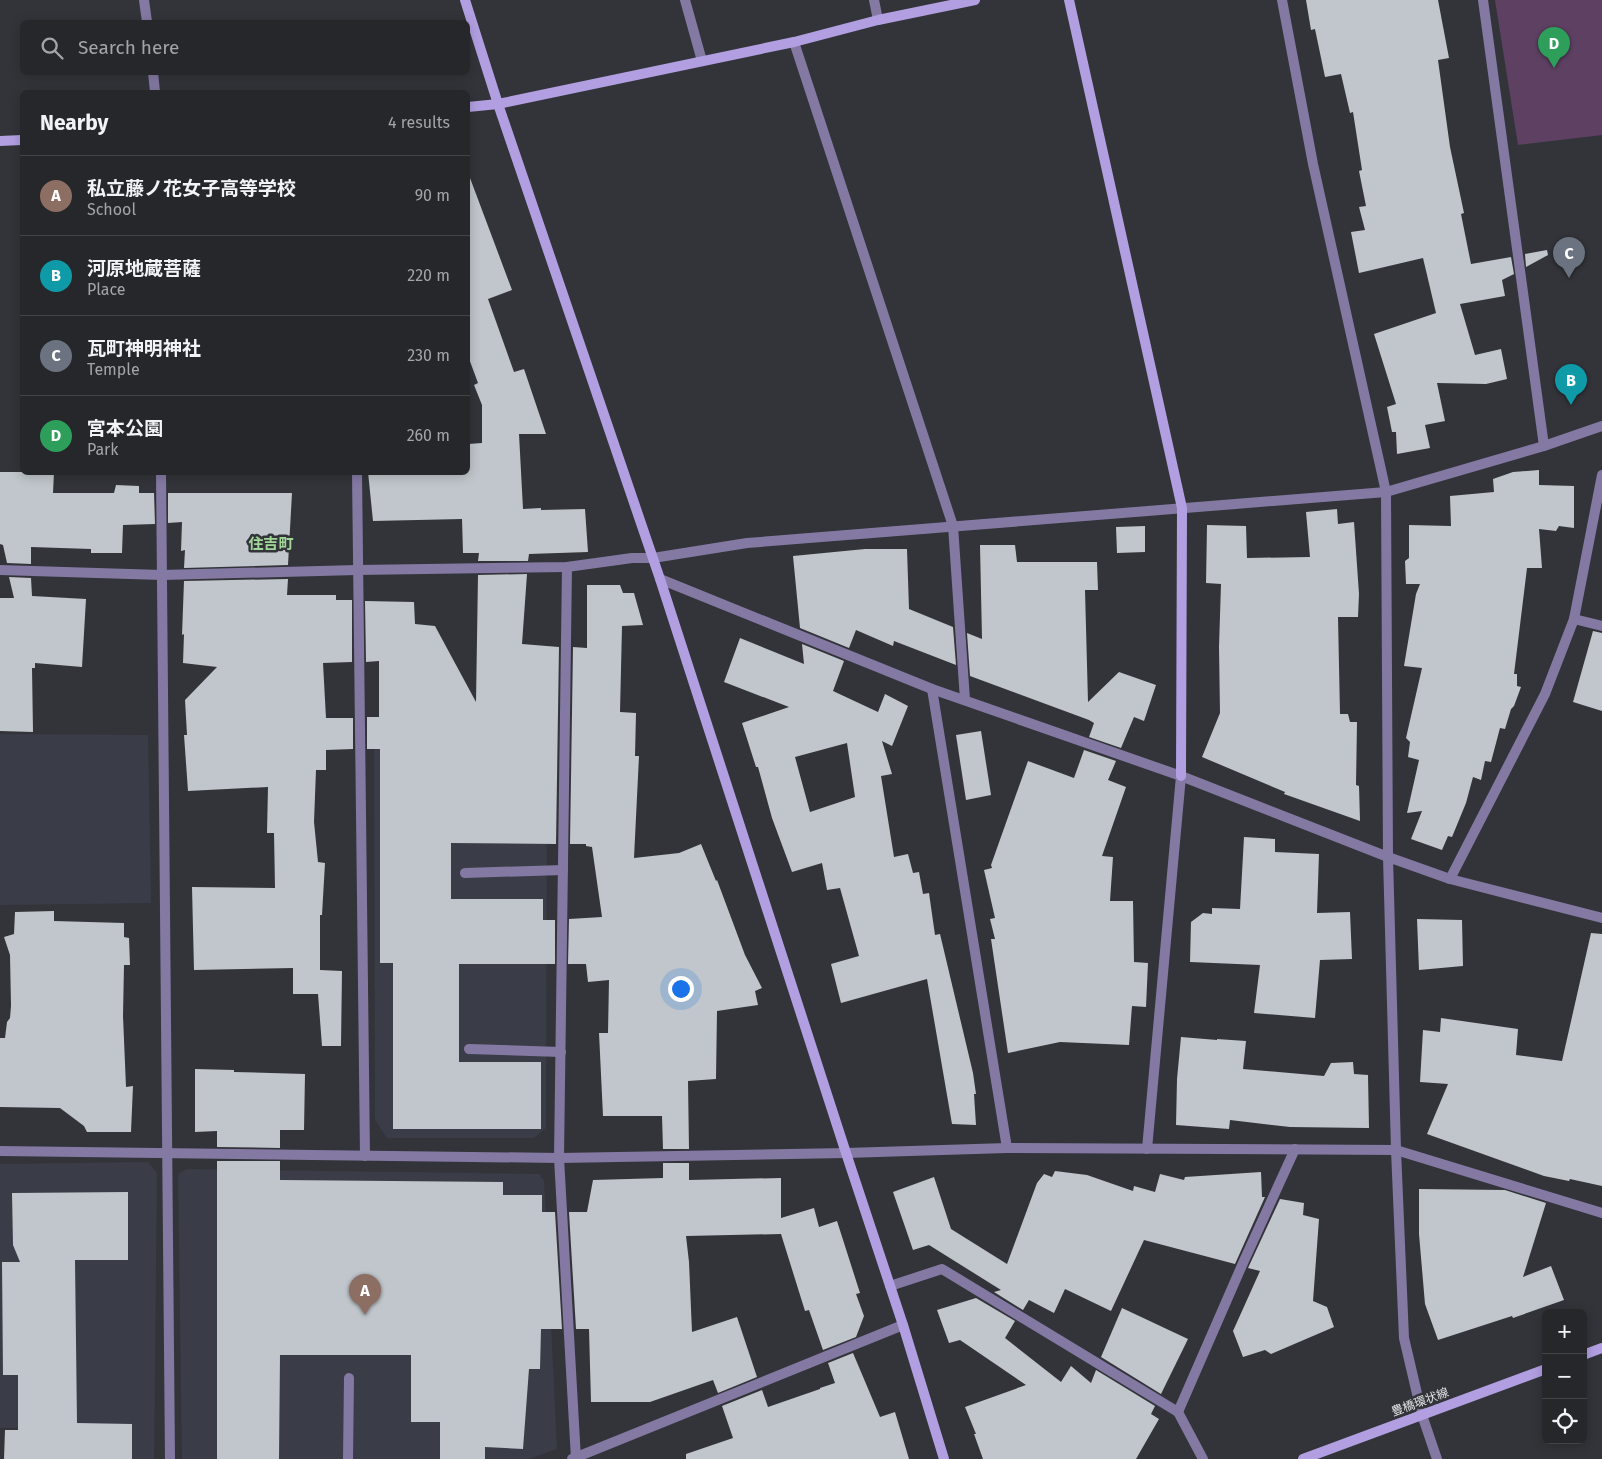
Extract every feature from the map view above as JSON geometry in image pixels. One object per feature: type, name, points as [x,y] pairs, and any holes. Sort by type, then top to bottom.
[{"type":"street","points":[[144,0],[147,20]]},
{"type":"street","points":[[465,0],[498,104],[660,579],[903,1325],[944,1459]]},
{"type":"street","points":[[685,0],[702,61]]},
{"type":"street","points":[[874,0],[878,20]]},
{"type":"street","points":[[470,107],[498,104],[794,42],[878,20],[975,0]]},
{"type":"street","points":[[1068,0],[1182,508],[1181,776],[1148,1149]]},
{"type":"street","points":[[1282,0],[1313,164],[1386,492],[1388,857],[1396,1150],[1404,1338],[1422,1415],[1437,1459]]},
{"type":"street","points":[[1484,0],[1544,446]]},
{"type":"street","points":[[794,42],[953,526],[965,700]]},
{"type":"street","points":[[152,75],[155,90]]},
{"type":"street","points":[[0,141],[20,140]]},
{"type":"street","points":[[0,570],[162,575],[357,570],[567,568],[632,558],[653,558],[747,543],[1386,492],[1544,446],[1602,426]]},
{"type":"street","points":[[161,475],[170,1459]]},
{"type":"street","points":[[357,475],[365,1156]]},
{"type":"street","points":[[1450,879],[1545,694],[1574,619],[1602,475]]},
{"type":"street","points":[[567,568],[559,1158],[574,1459],[903,1325]]},
{"type":"street","points":[[660,579],[932,689],[1181,776],[1388,857],[1450,879],[1602,918]]},
{"type":"street","points":[[1574,619],[1602,626]]},
{"type":"street","points":[[932,689],[1008,1148]]},
{"type":"street","points":[[466,872],[563,870]]},
{"type":"street","points":[[469,1049],[561,1052]]},
{"type":"street","points":[[0,1151],[559,1158],[1008,1148],[1396,1150],[1602,1213]]},
{"type":"street","points":[[1178,1412],[1243,1262],[1295,1149]]},
{"type":"street","points":[[890,1286],[942,1269],[1178,1412],[1204,1459]]},
{"type":"street","points":[[1586,1354],[1602,1348]]},
{"type":"street","name":"豊橋環状線","points":[[1303,1459],[1542,1370]]},
{"type":"street","points":[[348,1459],[349,1378]]},
{"type":"shaded area","points":[[1495,0],[1602,0],[1602,135],[1518,145]]},
{"type":"shaded area","points":[[547,729],[546,1128],[534,1138],[387,1138],[375,1120],[374,733]]},
{"type":"shaded area","points":[[0,734],[148,735],[151,903],[0,905]]},
{"type":"shaded area","points":[[148,1162],[157,1173],[154,1459],[69,1459],[69,1427],[0,1428],[0,1164]]},
{"type":"shaded area","points":[[186,1169],[539,1174],[544,1181],[557,1449],[529,1459],[182,1459],[178,1174]]},
{"type":"building","points":[[1306,0],[1438,0],[1449,58],[1438,60],[1450,147],[1464,213],[1461,214],[1471,264],[1511,257],[1514,274],[1502,280],[1505,296],[1460,304],[1475,355],[1501,349],[1507,379],[1486,384],[1437,383],[1445,421],[1425,425],[1430,448],[1397,454],[1396,432],[1392,432],[1387,407],[1396,404],[1374,334],[1436,313],[1423,258],[1359,273],[1351,232],[1365,230],[1359,207],[1366,206],[1359,171],[1362,170],[1353,112],[1350,113],[1341,74],[1325,77],[1315,29],[1311,30]]},
{"type":"building","points":[[470,178],[512,290],[488,299],[514,372],[524,369],[546,434],[519,434],[523,509],[585,509],[588,552],[529,554],[528,561],[478,561],[479,553],[463,553],[462,519],[373,521],[368,475],[470,475],[470,444],[482,443],[482,405],[474,385],[478,383],[470,361]]},
{"type":"building","points":[[1547,250],[1548,255],[1526,267],[1525,254]]},
{"type":"building","points":[[1539,470],[1539,485],[1574,486],[1574,528],[1559,526],[1556,531],[1539,529],[1542,568],[1527,568],[1514,674],[1517,674],[1517,686],[1521,687],[1511,709],[1505,729],[1500,728],[1491,762],[1485,761],[1481,780],[1473,777],[1466,803],[1452,837],[1448,836],[1442,850],[1411,839],[1422,811],[1407,813],[1419,760],[1408,757],[1410,742],[1406,738],[1422,668],[1404,666],[1416,594],[1420,584],[1406,584],[1405,561],[1409,558],[1409,525],[1451,526],[1450,496],[1494,492],[1493,479],[1513,472]]},
{"type":"building","points":[[0,472],[20,472],[20,475],[54,475],[53,493],[114,493],[116,485],[139,486],[139,493],[154,493],[155,524],[123,525],[122,553],[91,553],[91,549],[31,547],[31,564],[7,563],[3,545],[0,544]]},
{"type":"building","points":[[168,493],[292,493],[288,565],[184,568],[185,550],[181,551],[182,522],[168,523]]},
{"type":"building","points":[[1337,509],[1338,524],[1354,522],[1359,594],[1358,617],[1338,617],[1340,714],[1348,714],[1350,722],[1357,722],[1356,785],[1359,786],[1360,821],[1284,794],[1285,792],[1202,757],[1220,713],[1219,647],[1221,584],[1206,583],[1207,525],[1246,526],[1247,558],[1310,557],[1306,512]]},
{"type":"building","points":[[1145,526],[1145,552],[1117,553],[1116,527]]},
{"type":"building","points":[[980,545],[1015,545],[1017,562],[1097,562],[1098,590],[1085,590],[1088,702],[1119,672],[1156,685],[1144,721],[1134,717],[1121,748],[1089,737],[1094,723],[1089,720],[970,676],[967,633],[982,639]]},
{"type":"building","points":[[865,549],[907,549],[909,609],[953,627],[956,665],[894,641],[893,646],[856,630],[849,648],[800,628],[793,556]]},
{"type":"building","points":[[527,574],[522,644],[559,647],[556,844],[451,843],[451,899],[543,899],[543,920],[555,920],[555,964],[459,964],[459,1062],[541,1062],[541,1129],[393,1129],[393,963],[380,963],[380,749],[367,749],[367,717],[379,717],[379,661],[366,662],[365,601],[414,602],[415,624],[435,626],[476,702],[478,575]]},
{"type":"building","points":[[9,577],[31,578],[32,596],[86,599],[82,667],[35,663],[35,668],[32,668],[33,732],[0,731],[0,598],[14,598]]},
{"type":"building","points":[[288,579],[287,595],[336,595],[336,600],[352,600],[352,662],[323,663],[326,718],[353,718],[353,749],[326,750],[326,770],[316,770],[314,822],[318,862],[325,863],[322,915],[320,915],[320,970],[342,971],[341,1046],[322,1046],[318,994],[293,994],[293,968],[194,970],[192,887],[275,888],[274,833],[267,833],[268,787],[188,791],[184,735],[187,735],[185,700],[217,667],[183,663],[184,581]]},
{"type":"building","points":[[587,585],[620,585],[623,593],[634,593],[643,625],[622,626],[620,712],[636,713],[635,756],[639,756],[634,858],[679,853],[701,844],[717,880],[745,955],[762,988],[755,991],[758,1005],[717,1011],[716,1079],[688,1081],[689,1149],[663,1149],[662,1116],[603,1116],[599,1033],[608,1033],[609,980],[588,982],[586,964],[568,964],[569,919],[602,917],[592,847],[586,846],[586,844],[570,844],[573,647],[587,648]]},
{"type":"building","points":[[1593,631],[1602,633],[1602,711],[1573,702]]},
{"type":"building","points":[[740,638],[804,664],[802,644],[844,661],[833,691],[878,712],[885,694],[908,706],[892,746],[882,741],[892,774],[881,776],[894,857],[908,854],[913,873],[919,872],[923,894],[929,893],[935,935],[940,934],[973,1073],[976,1094],[974,1094],[976,1125],[952,1124],[927,979],[841,1003],[831,964],[859,956],[840,888],[827,890],[822,863],[792,872],[772,818],[758,767],[756,767],[742,723],[789,707],[724,682]],"holes":[[[847,743],[855,797],[810,812],[795,757]]]},
{"type":"building","points":[[981,731],[991,795],[966,800],[956,735]]},
{"type":"building","points":[[1084,750],[1116,761],[1108,780],[1126,787],[1102,856],[1113,857],[1110,901],[1133,901],[1134,962],[1148,963],[1146,1007],[1132,1006],[1129,1045],[1060,1042],[1008,1053],[991,939],[995,939],[990,919],[995,918],[984,870],[992,868],[991,865],[1028,761],[1074,778]]},
{"type":"building","points":[[1244,837],[1275,839],[1275,852],[1319,854],[1317,913],[1350,912],[1352,959],[1320,960],[1315,1018],[1254,1013],[1260,965],[1190,962],[1191,922],[1203,913],[1212,914],[1212,908],[1240,909]]},
{"type":"building","points":[[54,911],[54,921],[124,923],[124,937],[129,938],[130,965],[124,965],[123,1016],[126,1087],[133,1086],[131,1132],[87,1132],[84,1126],[60,1108],[0,1107],[0,1038],[5,1038],[11,1006],[10,955],[4,937],[14,934],[15,912]]},
{"type":"building","points":[[1417,919],[1462,920],[1463,966],[1419,970]]},
{"type":"building","points":[[1591,933],[1602,934],[1602,1186],[1544,1176],[1427,1134],[1448,1084],[1420,1082],[1423,1030],[1440,1032],[1441,1018],[1518,1029],[1516,1055],[1562,1061]]},
{"type":"building","points":[[1181,1037],[1246,1041],[1243,1069],[1324,1076],[1331,1063],[1353,1062],[1354,1074],[1368,1075],[1369,1128],[1290,1127],[1230,1120],[1229,1129],[1176,1125],[1177,1079]]},
{"type":"building","points":[[195,1069],[305,1074],[304,1130],[280,1130],[280,1148],[217,1147],[217,1131],[195,1132]]},
{"type":"building","points":[[217,1161],[280,1161],[280,1180],[503,1182],[503,1195],[542,1195],[542,1212],[555,1212],[562,1329],[541,1329],[540,1369],[529,1369],[523,1449],[485,1447],[485,1459],[440,1459],[440,1422],[411,1422],[411,1355],[280,1355],[279,1459],[217,1459]]},
{"type":"building","points":[[663,1163],[689,1163],[689,1180],[781,1178],[781,1218],[814,1208],[819,1227],[837,1221],[860,1293],[856,1294],[864,1316],[856,1337],[823,1350],[809,1310],[805,1311],[781,1234],[686,1236],[692,1332],[737,1317],[757,1377],[718,1393],[713,1380],[650,1402],[591,1402],[589,1329],[576,1329],[569,1212],[587,1212],[593,1180],[663,1178]]},
{"type":"building","points":[[1055,1171],[1087,1175],[1133,1191],[1134,1186],[1155,1192],[1160,1174],[1184,1180],[1185,1177],[1261,1172],[1262,1197],[1265,1197],[1235,1264],[1144,1240],[1111,1311],[1065,1289],[1054,1313],[1029,1300],[1023,1310],[994,1292],[1001,1290],[929,1245],[913,1250],[893,1192],[934,1177],[951,1229],[1007,1264],[1037,1183],[1044,1174],[1052,1177]]},
{"type":"building","points":[[1419,1189],[1505,1190],[1546,1203],[1523,1277],[1551,1266],[1564,1300],[1513,1318],[1512,1316],[1438,1340],[1425,1304],[1419,1234]]},
{"type":"building","points":[[128,1192],[128,1260],[75,1260],[77,1423],[132,1424],[132,1459],[4,1459],[5,1430],[18,1430],[18,1375],[3,1375],[2,1262],[20,1262],[13,1245],[12,1193]]},
{"type":"building","points":[[1280,1199],[1304,1203],[1303,1215],[1319,1219],[1313,1301],[1327,1307],[1334,1327],[1271,1354],[1265,1350],[1243,1357],[1233,1331],[1260,1271],[1248,1268]]},
{"type":"building","points":[[976,1298],[1015,1321],[1005,1338],[1061,1382],[1071,1366],[1091,1383],[1096,1370],[1155,1406],[1151,1414],[1159,1419],[1136,1459],[983,1459],[974,1434],[976,1434],[965,1407],[1026,1385],[960,1340],[949,1343],[937,1310]]},
{"type":"building","points":[[1122,1308],[1188,1339],[1161,1394],[1101,1357]]},
{"type":"building","points":[[853,1353],[880,1417],[895,1412],[909,1459],[686,1459],[686,1454],[733,1438],[722,1406],[762,1390],[768,1407],[835,1383],[828,1363]]},
{"type":"place","name":"宮本公園","points":[[1554,68]]},
{"type":"place","name":"瓦町神明神社","points":[[1569,278]]},
{"type":"place","name":"河原地蔵菩薩","points":[[1571,405]]},
{"type":"place","name":"私立藤ノ花女子高等学校","points":[[365,1315]]},
{"type":"district","name":"住吉町","points":[[271,544]]}]
